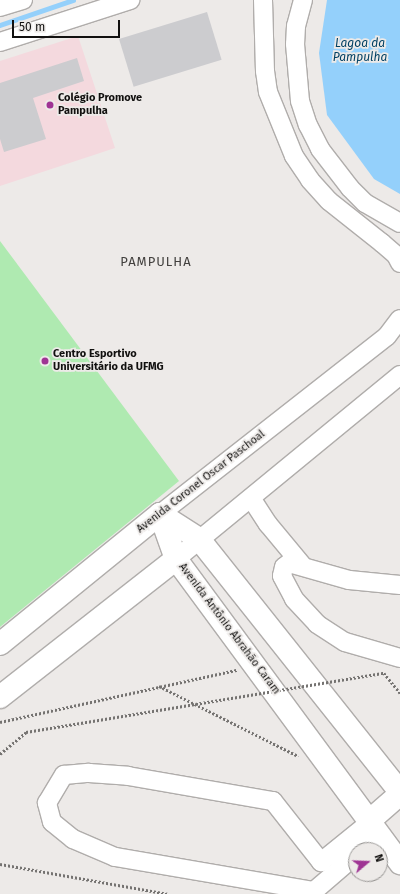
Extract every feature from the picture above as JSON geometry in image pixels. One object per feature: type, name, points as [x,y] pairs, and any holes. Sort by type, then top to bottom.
[{"type":"main road","points":[[160,514],[199,539],[400,793],[372,827]]},
{"type":"main road","name":"Avenida Antônio Abrahão Caram","points":[[160,514],[176,560],[257,666],[372,827],[400,862]]},
{"type":"main road","name":"Avenida Coronel Oscar Paschoal","points":[[0,644],[160,514]]},
{"type":"main road","points":[[0,697],[176,560]]},
{"type":"street","points":[[0,7],[23,0]]},
{"type":"street","points":[[0,42],[130,0]]},
{"type":"street","points":[[263,0],[265,72],[268,92],[294,156],[310,180],[329,201],[396,255],[400,263]]},
{"type":"street","points":[[303,0],[296,26],[295,44],[300,101],[308,125],[320,149],[350,188],[364,203],[400,223]]},
{"type":"street","name":"Avenida Coronel Oscar Paschoal","points":[[160,514],[387,336],[400,319]]},
{"type":"street","points":[[176,560],[199,539],[400,375]]},
{"type":"street","points":[[251,498],[268,524],[302,565]]},
{"type":"street","points":[[400,585],[350,580],[302,565],[289,563],[284,567],[282,576],[294,599],[317,624],[345,642],[400,658]]},
{"type":"street","points":[[348,843],[321,862],[274,801],[128,776],[89,773],[64,775],[47,803],[52,822],[73,839],[115,857],[314,891],[348,862]]},
{"type":"street","points":[[365,842],[372,827]]},
{"type":"street","points":[[350,842],[372,827]]},
{"type":"path","points":[[0,722],[159,686],[257,666]]},
{"type":"path","points":[[0,754],[26,732],[384,674],[400,693]]},
{"type":"path","points":[[159,686],[301,757]]},
{"type":"path","points":[[0,864],[168,894]]},
{"type":"shaded area","name":"Colégio Promove Pampulha","points":[[78,36],[115,148],[0,186],[0,61]]},
{"type":"green space","name":"Centro Esportivo Universitário da UFMG","points":[[0,241],[179,481],[0,627]]},
{"type":"water","name":"Lagoa da Pampulha","points":[[327,0],[400,0],[400,194],[374,179],[327,115],[319,53]]},
{"type":"building","points":[[207,12],[222,60],[134,87],[119,39]]},
{"type":"building","points":[[77,58],[84,81],[33,98],[46,139],[4,152],[0,139],[0,83]]},
{"type":"waterway","points":[[0,25],[73,0]]},
{"type":"place","name":"Colégio Promove Pampulha","points":[[50,105]]},
{"type":"place","name":"Centro Esportivo Universitário da UFMG","points":[[45,361]]},
{"type":"district","name":"PAMPULHA","points":[[156,262]]}]
